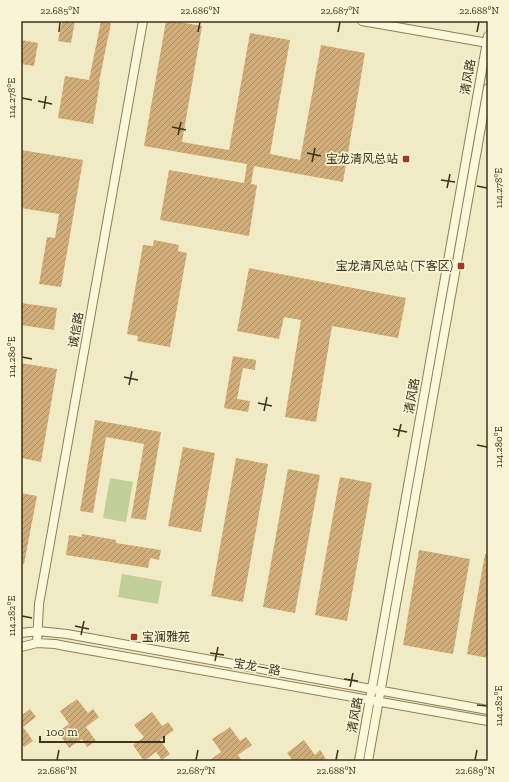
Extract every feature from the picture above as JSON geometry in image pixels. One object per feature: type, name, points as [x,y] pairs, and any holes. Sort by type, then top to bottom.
[{"type":"street","name":"诚信路","points":[[37,643],[39,604],[144,21]]},
{"type":"street","points":[[362,21],[488,41]]},
{"type":"street","name":"清风路","points":[[368,761],[374,700],[372,689],[488,41]]},
{"type":"street","name":"清风路","points":[[359,761],[374,700],[380,691],[488,88]]},
{"type":"street","name":"宝龙一路","points":[[21,633],[38,631],[74,636],[488,710]]},
{"type":"street","name":"宝龙一路","points":[[21,647],[37,643],[55,644],[488,721]]},
{"type":"green space","points":[[110,478],[133,482],[126,522],[103,518]]},
{"type":"green space","points":[[122,574],[162,581],[158,604],[118,597]]},
{"type":"building","points":[[62,21],[75,21],[71,43],[58,41]]},
{"type":"building","points":[[101,21],[111,23],[99,82],[93,124],[58,118],[65,76],[89,80]]},
{"type":"building","points":[[166,21],[202,26],[182,142],[229,150],[250,33],[290,40],[270,154],[300,160],[321,45],[365,53],[343,182],[254,166],[251,184],[257,185],[249,236],[160,220],[169,170],[244,183],[247,164],[144,146]]},
{"type":"building","points":[[21,40],[38,43],[34,66],[21,64]]},
{"type":"building","points":[[21,150],[83,160],[61,287],[39,284],[47,237],[55,238],[59,214],[21,208]]},
{"type":"building","points":[[154,240],[179,245],[178,251],[187,253],[170,347],[137,341],[138,336],[127,334],[143,245],[153,246]]},
{"type":"building","points":[[249,268],[406,298],[398,338],[332,326],[316,422],[285,417],[301,320],[284,317],[279,339],[237,331]]},
{"type":"building","points":[[21,303],[57,308],[54,330],[21,325]]},
{"type":"building","points":[[233,356],[256,360],[255,370],[243,368],[237,399],[250,401],[248,412],[224,408]]},
{"type":"building","points":[[21,363],[57,369],[41,462],[21,458]]},
{"type":"building","points":[[95,420],[161,432],[146,520],[131,518],[144,444],[106,437],[93,513],[80,511]]},
{"type":"building","points":[[183,447],[215,453],[201,532],[168,526]]},
{"type":"building","points":[[236,458],[268,464],[243,602],[211,596]]},
{"type":"building","points":[[288,469],[320,475],[295,613],[263,607]]},
{"type":"building","points":[[340,477],[372,483],[347,621],[315,615]]},
{"type":"building","points":[[21,493],[37,496],[24,564],[21,564]]},
{"type":"building","points":[[82,534],[116,540],[116,543],[161,550],[159,560],[150,558],[148,568],[66,555],[69,535],[82,537]]},
{"type":"building","points":[[419,550],[470,559],[453,654],[403,645]]},
{"type":"building","points":[[485,554],[488,554],[488,658],[467,654]]},
{"type":"building","points":[[77,699],[88,713],[93,709],[99,717],[86,727],[96,741],[87,747],[82,739],[69,748],[58,732],[69,724],[60,711]]},
{"type":"building","points":[[30,709],[36,717],[23,727],[33,741],[24,747],[21,743],[21,716]]},
{"type":"building","points":[[152,712],[162,726],[168,722],[174,730],[160,740],[170,754],[162,760],[156,752],[144,761],[133,745],[144,737],[134,725]]},
{"type":"building","points":[[230,727],[240,741],[246,737],[252,745],[238,755],[242,761],[209,761],[221,752],[212,739]]},
{"type":"building","points":[[304,740],[315,755],[320,750],[326,759],[323,761],[293,761],[287,753]]},
{"type":"place","name":"宝龙清风总站","points":[[406,159]]},
{"type":"place","name":"宝龙清风总站 (下客区)","points":[[461,266]]},
{"type":"place","name":"宝澜雅苑","points":[[134,637]]}]
